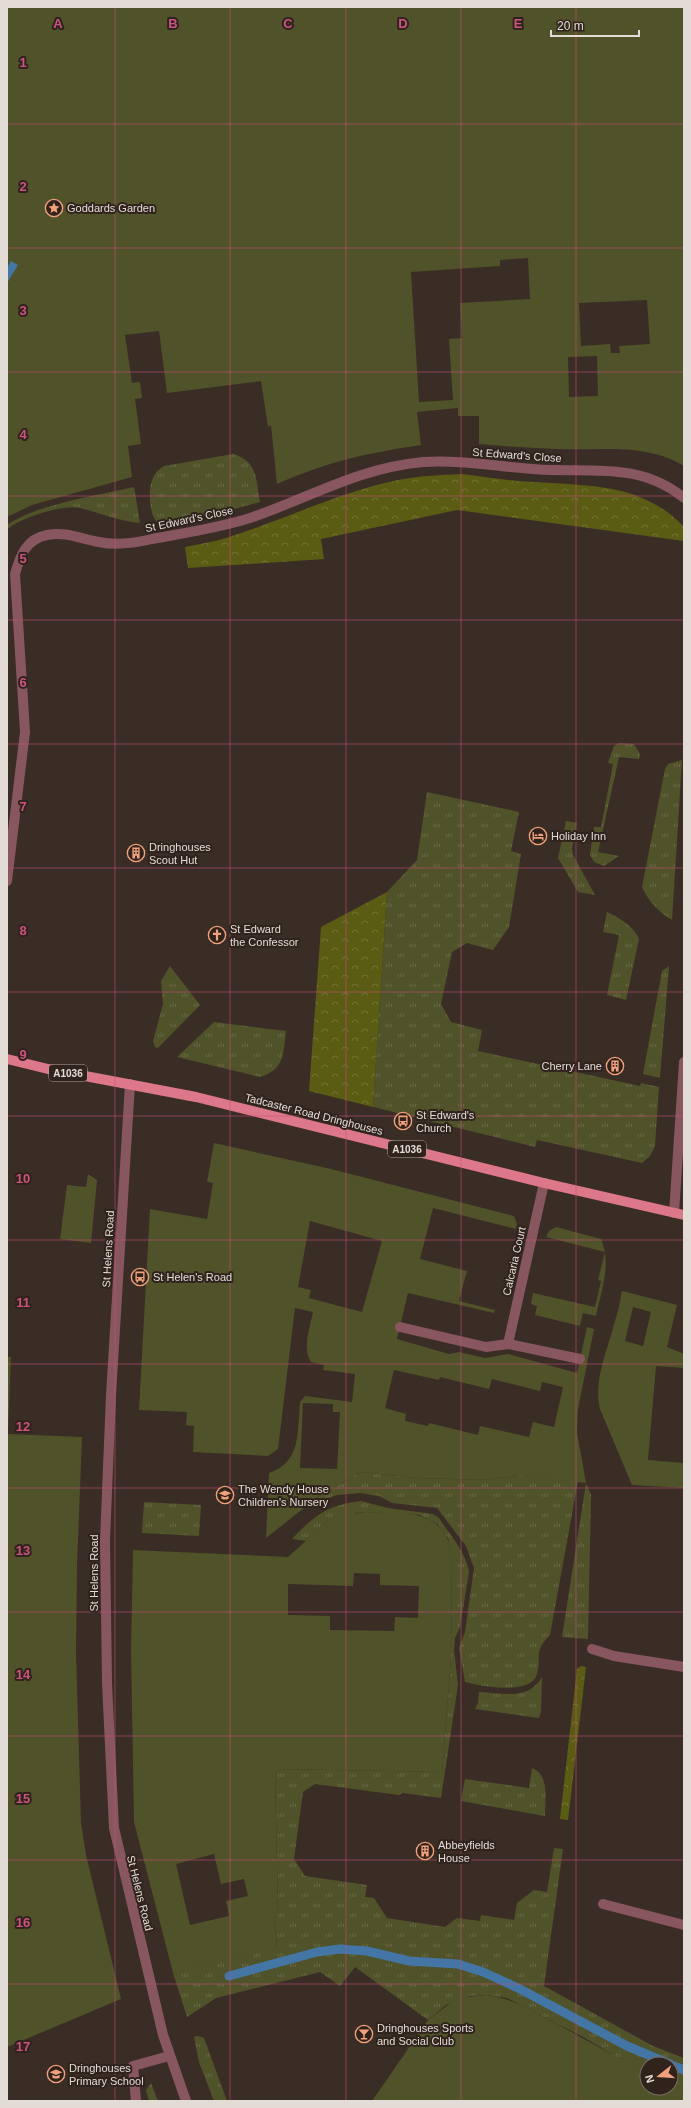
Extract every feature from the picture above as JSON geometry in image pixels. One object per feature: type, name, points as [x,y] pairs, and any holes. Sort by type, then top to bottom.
[{"type":"main road","name":"Tadcaster Road Dringhouses","points":[[7,1059],[48,1069],[130,1084],[292,1120],[544,1183],[684,1215]]},
{"type":"street","name":"St Edward's Close","points":[[7,881],[25,732],[15,574],[21,554],[32,541],[47,535],[70,534],[100,543],[125,544],[152,540],[248,518],[346,479],[423,462],[539,470],[630,472],[648,477],[675,491],[684,498]]},
{"type":"street","points":[[674,1213],[684,1062]]},
{"type":"street","name":"St Helens Road","points":[[130,1084],[107,1467],[105,1540],[107,1696],[114,1828],[126,1886],[170,2056],[186,2101]]},
{"type":"street","name":"Calcaria Court","points":[[508,1344],[544,1183]]},
{"type":"street","points":[[400,1327],[486,1347],[508,1344],[580,1359]]},
{"type":"street","points":[[592,1649],[614,1656],[684,1667]]},
{"type":"street","points":[[603,1904],[684,1925]]},
{"type":"street","points":[[136,2101],[132,2066],[170,2056]]},
{"type":"green space","points":[[7,7],[684,7],[684,466],[669,458],[621,449],[555,449],[479,444],[479,416],[458,416],[458,408],[417,412],[421,445],[383,451],[348,459],[295,476],[277,484],[271,425],[268,427],[261,381],[167,393],[159,331],[125,335],[132,383],[140,382],[142,398],[135,399],[141,444],[128,446],[132,477],[32,505],[7,517]],"holes":[[[528,258],[530,299],[460,303],[462,338],[449,339],[453,400],[419,402],[411,272],[500,266],[500,260]],[[647,300],[650,344],[619,346],[620,353],[611,353],[610,344],[581,346],[579,303]],[[597,356],[598,396],[569,397],[568,357]]]},
{"type":"green space","points":[[233,454],[247,461],[251,466],[256,479],[260,502],[164,528],[156,521],[151,510],[150,488],[154,475],[158,470],[164,466]]},
{"type":"green space","points":[[462,474],[516,481],[595,486],[633,494],[651,502],[668,513],[684,527],[684,541],[457,510],[321,539],[324,559],[188,568],[185,547],[211,542],[248,531],[333,499],[376,485],[398,480],[438,475]]},
{"type":"green space","points":[[134,487],[140,523],[124,521],[73,507],[42,513],[21,521],[7,530],[7,525],[19,518],[50,506]]},
{"type":"green space","points":[[619,743],[634,744],[640,754],[639,759],[619,757],[598,852],[619,856],[604,866],[594,862],[590,855],[594,827],[601,827],[613,764],[608,763],[614,746]]},
{"type":"green space","points":[[682,760],[672,920],[654,906],[642,887],[665,769],[668,764]]},
{"type":"green space","points":[[427,792],[519,812],[511,851],[521,854],[509,927],[493,950],[467,943],[452,952],[441,1004],[451,1022],[482,1030],[478,1051],[640,1086],[641,1083],[659,1087],[655,1146],[650,1156],[642,1163],[537,1140],[535,1147],[373,1107],[387,892],[417,860]]},
{"type":"green space","points":[[566,821],[577,823],[572,848],[573,855],[595,895],[578,892],[558,858]]},
{"type":"green space","points":[[387,892],[373,1107],[309,1091],[321,927]]},
{"type":"green space","points":[[607,912],[621,919],[633,930],[639,939],[626,1000],[607,995],[619,935],[603,932]]},
{"type":"green space","points":[[170,966],[200,1005],[158,1048],[155,1047],[153,1041],[163,1004],[161,981]]},
{"type":"green space","points":[[669,966],[660,1078],[643,1074],[662,971]]},
{"type":"green space","points":[[214,1022],[286,1031],[283,1054],[278,1065],[268,1074],[260,1077],[177,1057]]},
{"type":"green space","points":[[214,1143],[331,1169],[514,1216],[517,1224],[516,1229],[433,1208],[420,1259],[467,1271],[459,1301],[495,1310],[494,1313],[408,1293],[397,1339],[449,1354],[459,1352],[485,1358],[508,1354],[577,1373],[587,1327],[594,1329],[578,1409],[577,1432],[586,1483],[520,1476],[481,1480],[417,1478],[361,1472],[319,1496],[266,1538],[269,1473],[280,1468],[293,1453],[298,1434],[300,1402],[305,1396],[352,1402],[355,1374],[323,1370],[324,1365],[311,1362],[308,1357],[307,1344],[313,1312],[295,1308],[278,1449],[268,1456],[193,1452],[194,1426],[186,1425],[187,1412],[139,1410],[150,1209],[207,1219],[213,1183],[207,1182]],"holes":[[[310,1221],[382,1241],[362,1312],[309,1298],[311,1290],[298,1287]],[[394,1370],[439,1380],[440,1377],[489,1389],[492,1379],[540,1391],[542,1382],[563,1387],[554,1427],[533,1422],[529,1437],[480,1426],[478,1435],[429,1423],[428,1426],[405,1421],[406,1414],[385,1408]],[[303,1403],[333,1404],[333,1412],[340,1412],[337,1469],[300,1468]]]},
{"type":"green space","points":[[88,1174],[97,1180],[91,1243],[60,1239],[67,1185],[86,1187]]},
{"type":"green space","points":[[556,1227],[601,1239],[605,1252],[546,1237],[549,1231]]},
{"type":"green space","points":[[605,1253],[606,1268],[596,1316],[583,1313],[580,1326],[535,1315],[537,1306],[531,1304],[533,1293],[595,1307],[601,1281],[598,1280]]},
{"type":"green space","points":[[622,1291],[677,1305],[667,1347],[684,1354],[684,1368],[656,1366],[648,1460],[684,1463],[684,1488],[632,1485],[600,1409],[598,1387],[602,1365]],"holes":[[[633,1307],[651,1312],[643,1346],[625,1341]]]},
{"type":"green space","points":[[7,1357],[11,1357],[8,1434],[82,1437],[77,1565],[76,1653],[81,1823],[86,1855],[121,1999],[7,2047]]},
{"type":"green space","points":[[361,1472],[417,1478],[481,1480],[520,1476],[578,1481],[550,1635],[540,1650],[537,1674],[533,1681],[525,1685],[504,1688],[482,1686],[465,1682],[459,1648],[465,1632],[474,1568],[466,1546],[437,1508],[392,1503],[379,1496],[360,1493],[337,1495],[305,1507],[319,1496]]},
{"type":"green space","points":[[586,1483],[591,1495],[588,1639],[562,1637]]},
{"type":"green space","points":[[361,1501],[388,1508],[433,1514],[439,1518],[453,1537],[465,1558],[469,1572],[460,1627],[455,1638],[454,1650],[458,1685],[441,1798],[403,1793],[399,1795],[315,1784],[303,1792],[294,1859],[305,1876],[367,1885],[365,1897],[374,1898],[387,1918],[445,1927],[457,1918],[480,1921],[481,1915],[514,1920],[517,1903],[534,1890],[547,1892],[554,1848],[563,1849],[544,1986],[653,2046],[679,2056],[639,2056],[639,2068],[625,2062],[585,2038],[507,1998],[487,1995],[470,1996],[446,2005],[428,2020],[355,1967],[340,1986],[320,1972],[216,1998],[187,2017],[173,1973],[277,1947],[274,1917],[278,1916],[275,1769],[442,1772],[451,1660],[452,1555],[448,1538],[438,1524],[420,1515],[366,1512],[329,1520],[307,1541],[292,1539],[322,1512],[339,1505]]},
{"type":"green space","points":[[144,1502],[201,1505],[199,1536],[142,1533]]},
{"type":"green space","points":[[366,1512],[421,1516],[432,1521],[441,1528],[448,1539],[452,1555],[451,1660],[442,1772],[275,1769],[278,1916],[274,1917],[277,1948],[173,1973],[134,1822],[131,1649],[133,1550],[288,1557],[329,1520],[339,1516]],"holes":[[[354,1573],[380,1574],[380,1585],[419,1586],[418,1618],[395,1617],[394,1631],[330,1630],[330,1616],[288,1615],[288,1584],[353,1586]],[[214,1854],[221,1884],[244,1879],[248,1896],[226,1901],[229,1916],[190,1925],[176,1864]]]},
{"type":"green space","points":[[581,1666],[586,1667],[568,1820],[560,1819],[577,1669]]},
{"type":"green space","points":[[542,1677],[541,1712],[539,1718],[475,1709],[478,1703],[479,1692],[506,1694],[523,1693],[536,1685]]},
{"type":"green space","points":[[532,1768],[538,1771],[544,1782],[546,1796],[545,1816],[461,1801],[465,1779],[529,1788]]},
{"type":"green space","points":[[487,1995],[511,2001],[639,2067],[639,2096],[679,2096],[679,2085],[684,2087],[684,2101],[372,2101],[428,2020],[457,1998]]},
{"type":"green space","points":[[198,2036],[204,2038],[227,2101],[214,2101],[199,2062],[194,2037]]},
{"type":"green space","points":[[679,2056],[684,2058],[684,2087],[679,2085]]},
{"type":"green space","points":[[151,2083],[158,2101],[149,2101],[146,2090]]},
{"type":"water","points":[[11,261],[18,265],[7,283],[7,268]]},
{"type":"waterway","points":[[229,1976],[317,1952],[340,1949],[367,1951],[409,1961],[458,1964],[483,1972],[520,1989],[627,2046],[651,2056]]},
{"type":"waterway","points":[[679,2068],[684,2070]]},
{"type":"place","name":"Goddards Garden","points":[[54,208]]},
{"type":"place","name":"Holiday Inn","points":[[538,836]]},
{"type":"place","name":"Dringhouses Scout Hut","points":[[136,853]]},
{"type":"place","name":"St Edward the Confessor","points":[[217,935]]},
{"type":"place","name":"Cherry Lane","points":[[615,1066]]},
{"type":"place","name":"St Edward's Church","points":[[403,1121]]},
{"type":"place","name":"St Helen's Road","points":[[140,1277]]},
{"type":"place","name":"The Wendy House Children's Nursery","points":[[225,1495]]},
{"type":"place","name":"Abbeyfields House","points":[[425,1851]]},
{"type":"place","name":"Dringhouses Sports and Social Club","points":[[364,2034]]},
{"type":"place","name":"Dringhouses Primary School","points":[[56,2074]]}]
